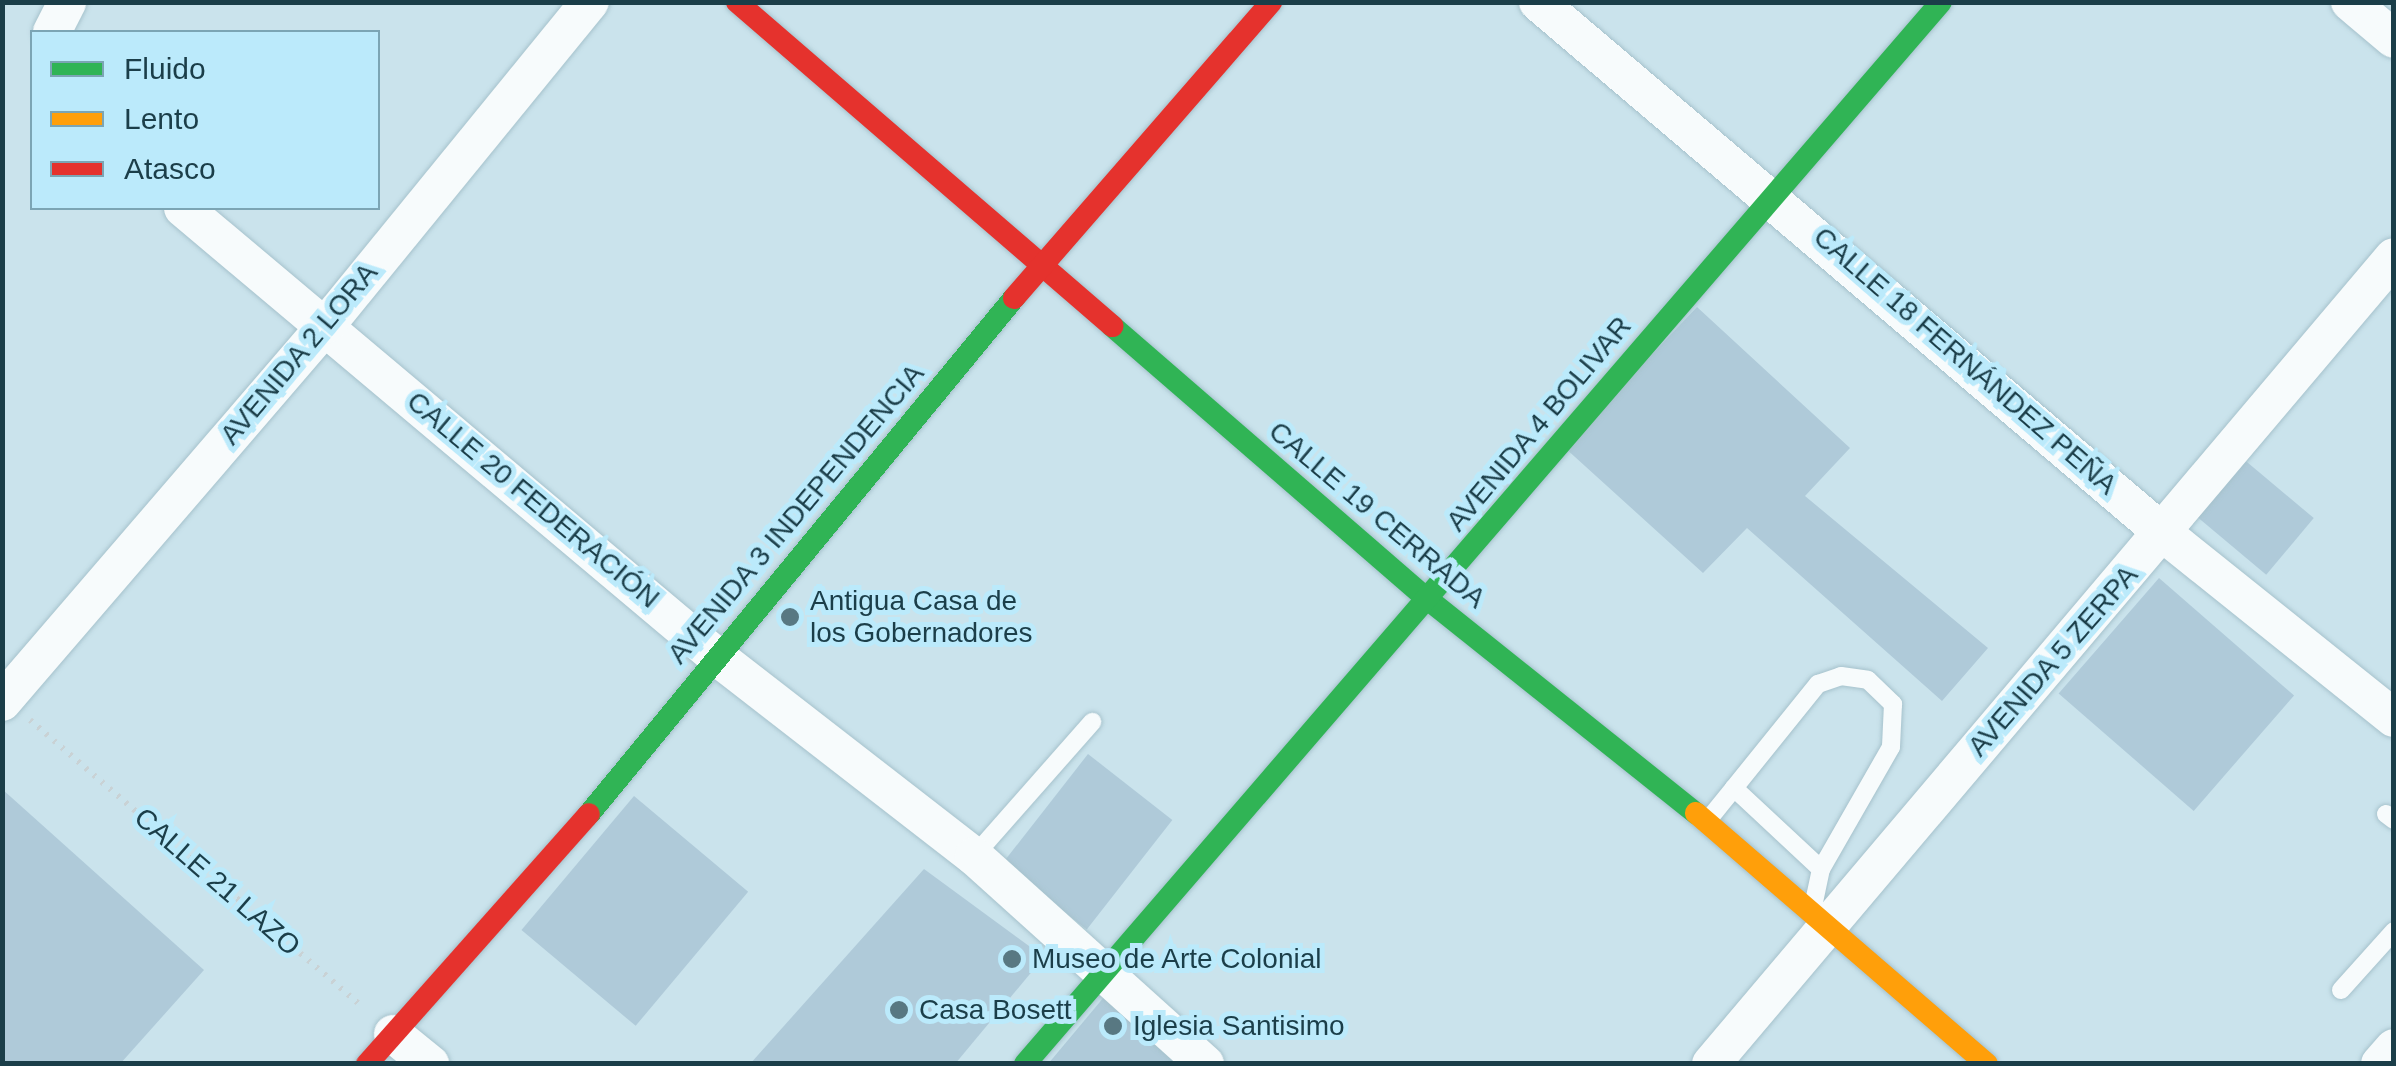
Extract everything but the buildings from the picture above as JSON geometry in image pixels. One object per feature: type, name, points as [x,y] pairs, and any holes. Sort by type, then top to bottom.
[{"type":"street","points":[[53,30],[67,2]]},
{"type":"street","name":"AVENIDA 2 LORA","points":[[4,700],[326,324],[590,2]]},
{"type":"street","name":"CALLE 19 CERRADA","points":[[737,2],[1430,601],[1707,822],[1986,1064]]},
{"type":"street","name":"AVENIDA 3 INDEPENDENCIA","points":[[367,1064],[573,833],[1040,267],[1271,2]]},
{"type":"street","name":"CALLE 18 FERNÁNDEZ PEÑA","points":[[1538,2],[1772,196],[2163,532],[2394,718]]},
{"type":"street","name":"AVENIDA 4 BOLIVAR","points":[[1025,1064],[1430,601],[1940,2]]},
{"type":"street","points":[[2350,2],[2394,38]]},
{"type":"street","name":"CALLE 20 FEDERACIÓN","points":[[185,210],[326,324],[717,657],[974,856],[1205,1064]]},
{"type":"street","name":"AVENIDA 5 ZERPA","points":[[1711,1064],[1820,919],[2163,532],[2394,258]]},
{"type":"street","points":[[392,1034],[430,1064]]},
{"type":"street","points":[[2380,1064],[2394,1048]]},
{"type":"lane","points":[[1707,822],[1818,684],[1842,676],[1884,691],[1897,726],[1890,748],[1821,869],[1820,919]]},
{"type":"lane","points":[[974,856],[1092,722]]},
{"type":"lane","points":[[1734,788],[1821,869]]},
{"type":"lane","points":[[2341,990],[2394,931]]},
{"type":"path","name":"CALLE 21 LAZO","points":[[4,700],[392,1034]]},
{"type":"traffic: fast","points":[[1025,1064],[1941,2]]},
{"type":"traffic: fast","points":[[589,814],[1014,298]]},
{"type":"traffic: fast","points":[[1112,326],[1430,601],[1696,813]]},
{"type":"traffic: slow","points":[[1696,813],[1987,1064]]},
{"type":"traffic: jam","points":[[737,2],[1112,326]]},
{"type":"traffic: jam","points":[[1014,298],[1271,2]]},
{"type":"traffic: jam","points":[[367,1064],[589,814]]},
{"type":"place","name":"Antigua Casa de los Gobernadores","points":[[790,617]]},
{"type":"place","name":"Museo de Arte Colonial","points":[[1012,959]]},
{"type":"place","name":"Casa Bosett","points":[[899,1010]]},
{"type":"place","name":"Iglesia Santisimo","points":[[1113,1026]]}]
